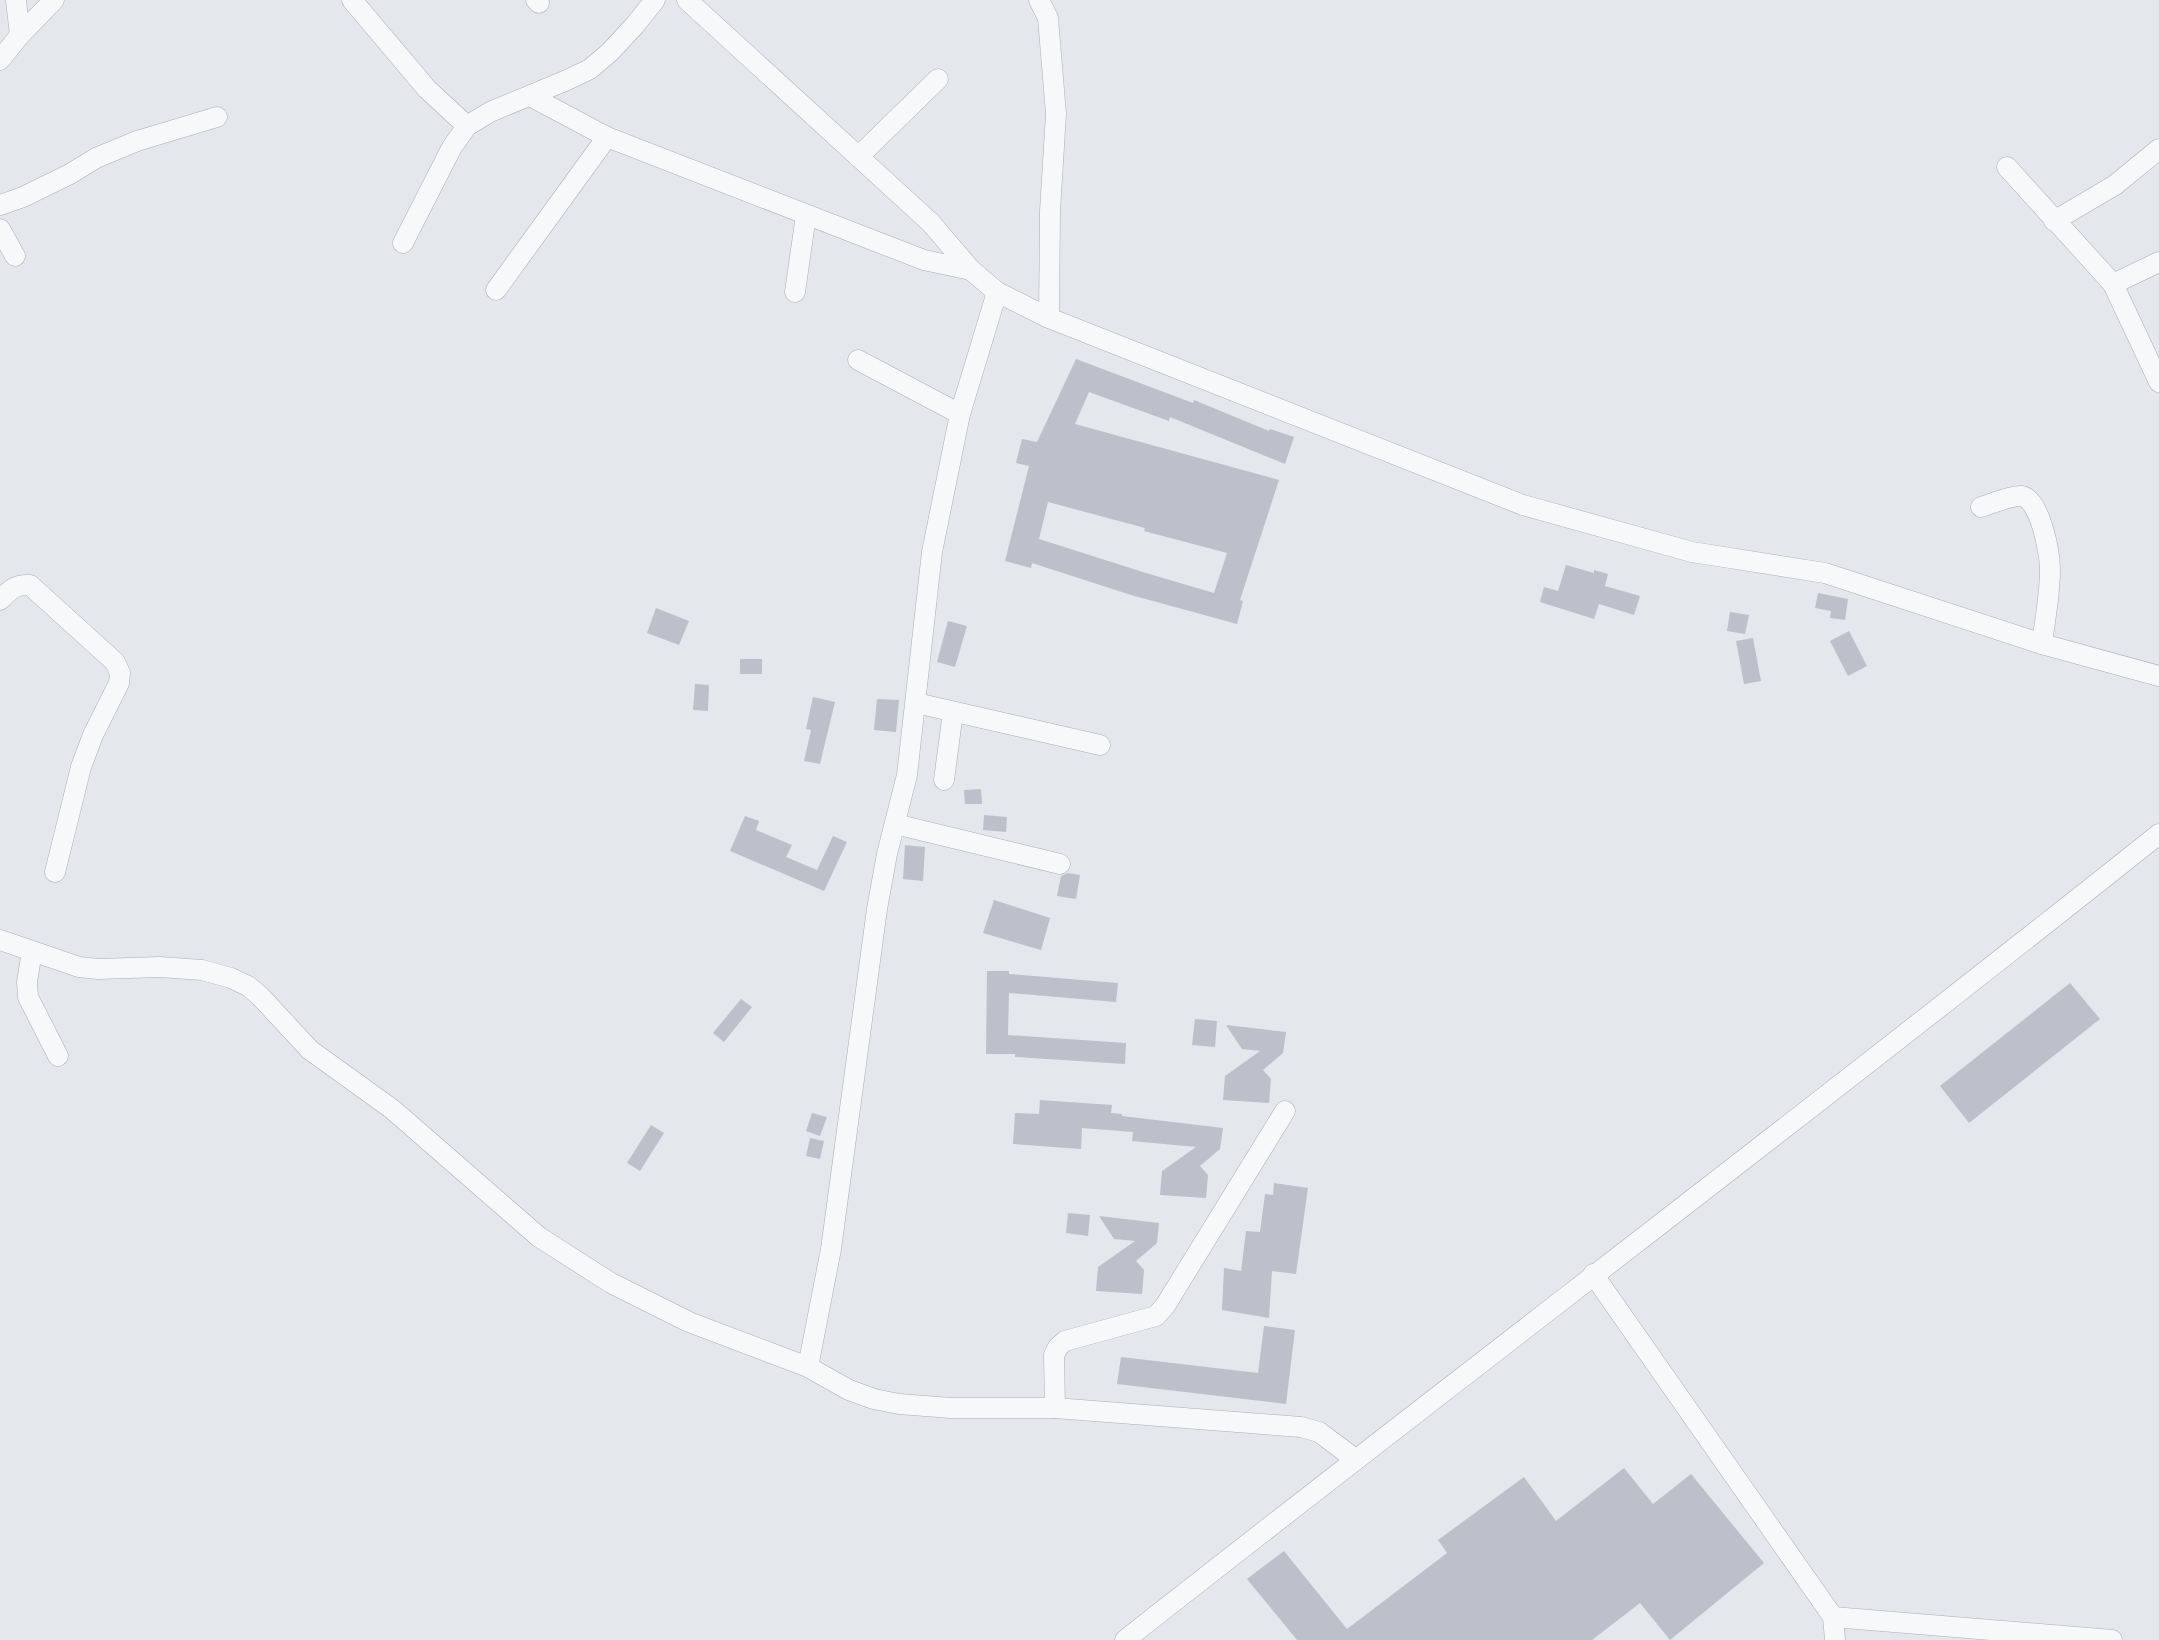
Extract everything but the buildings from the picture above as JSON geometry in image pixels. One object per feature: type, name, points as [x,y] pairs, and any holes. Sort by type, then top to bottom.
[{"type":"street","points":[[16,0],[20,35]]},
{"type":"street","points":[[0,60],[20,35],[54,0]]},
{"type":"street","points":[[352,0],[427,89],[467,126]]},
{"type":"street","points":[[403,243],[452,147],[467,126],[490,112],[590,69],[635,26],[655,0]]},
{"type":"street","points":[[687,0],[931,223],[970,270],[997,292],[1048,318],[1523,505],[1692,552],[1825,573],[2042,644],[2159,676]]},
{"type":"street","points":[[1039,0],[1048,18],[1056,114],[1050,211],[1048,318]]},
{"type":"street","points":[[858,157],[938,79]]},
{"type":"street","points":[[530,96],[607,137],[924,260],[970,270]]},
{"type":"street","points":[[0,205],[23,197],[70,174],[96,158],[137,141],[217,117]]},
{"type":"street","points":[[496,290],[607,137]]},
{"type":"street","points":[[2054,221],[2115,185],[2159,149]]},
{"type":"street","points":[[2007,167],[2113,284],[2159,382]]},
{"type":"street","points":[[795,292],[806,215]]},
{"type":"street","points":[[0,229],[15,256]]},
{"type":"street","points":[[2113,284],[2159,262]]},
{"type":"street","points":[[808,1367],[831,1249],[877,909],[887,854],[907,775],[932,552],[960,414],[997,292]]},
{"type":"street","points":[[858,360],[960,414]]},
{"type":"street","points":[[1981,507],[2020,496],[2031,499],[2036,508],[2048,551],[2050,570],[2042,644]]},
{"type":"street","points":[[0,600],[12,587],[21,584],[30,585],[116,662],[120,673],[118,683],[93,735],[81,767],[55,872]]},
{"type":"street","points":[[916,703],[1100,745]]},
{"type":"street","points":[[944,780],[953,711]]},
{"type":"street","points":[[895,824],[1060,864]]},
{"type":"street","points":[[1125,1640],[1593,1274],[1953,998],[2159,834]]},
{"type":"street","points":[[0,940],[79,967],[98,969],[160,967],[202,970],[231,978],[248,986],[310,1050],[392,1109],[539,1237],[611,1283],[689,1322],[808,1367],[849,1390],[873,1399],[899,1404],[951,1408],[1055,1408],[1301,1426],[1319,1432],[1355,1459]]},
{"type":"street","points":[[32,951],[27,982],[28,997],[58,1056]]},
{"type":"street","points":[[1055,1408],[1054,1355],[1058,1347],[1065,1341],[1156,1316],[1165,1306],[1285,1111]]},
{"type":"street","points":[[1593,1274],[1833,1617],[1835,1640]]},
{"type":"street","points":[[1833,1617],[2112,1640]]}]
